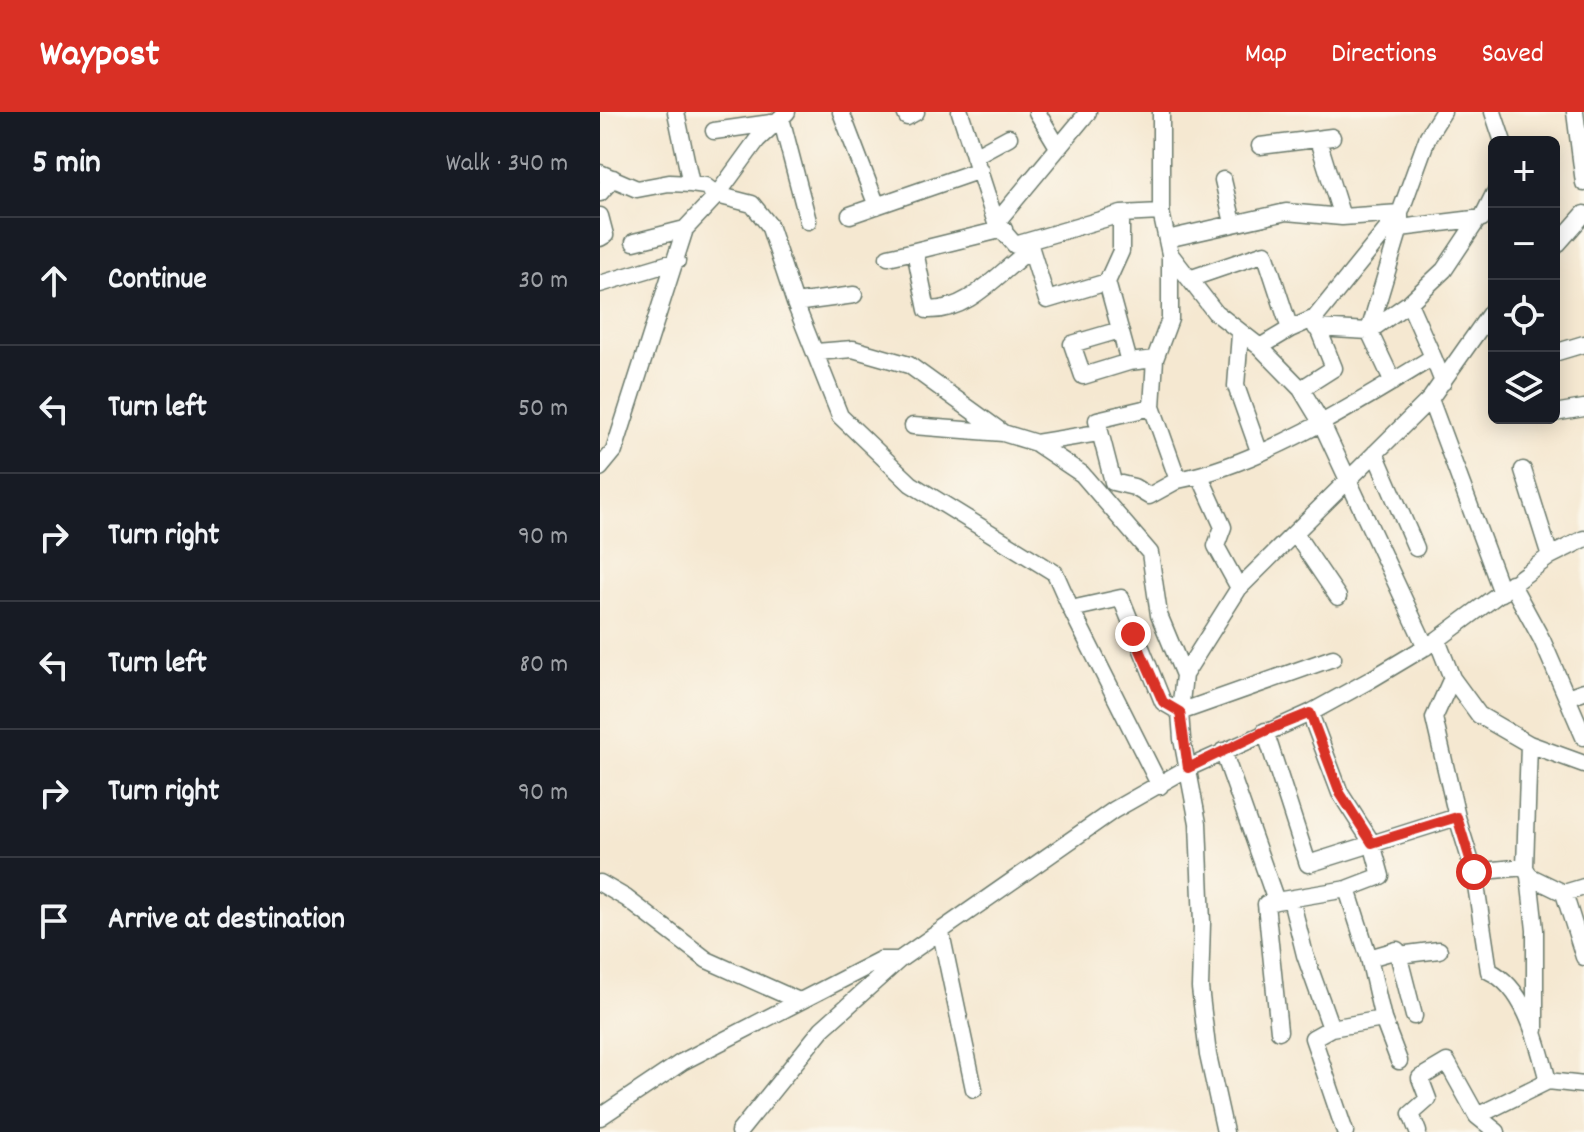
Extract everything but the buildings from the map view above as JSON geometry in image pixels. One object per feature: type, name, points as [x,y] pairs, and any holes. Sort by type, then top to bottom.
[{"type":"street","points":[[676,112],[691,184]]},
{"type":"street","points":[[841,112],[877,206]]},
{"type":"street","points":[[905,112],[907,117],[916,112]]},
{"type":"street","points":[[960,112],[1000,226],[1023,247],[1047,300],[1107,282]]},
{"type":"street","points":[[1037,112],[1058,147]]},
{"type":"street","points":[[888,257],[1000,226],[1088,112]]},
{"type":"street","points":[[1161,112],[1161,212],[1169,247],[1170,319],[1155,359],[1152,407],[1178,480]]},
{"type":"street","points":[[1393,382],[1369,331],[1428,136],[1443,112]]},
{"type":"street","points":[[1493,112],[1501,136]]},
{"type":"street","points":[[1575,112],[1584,183]]},
{"type":"street","points":[[714,131],[780,118]]},
{"type":"street","points":[[600,468],[614,451],[685,229],[780,118]]},
{"type":"street","points":[[780,118],[808,221]]},
{"type":"street","points":[[850,215],[977,163],[1009,137]]},
{"type":"street","points":[[1260,146],[1325,138],[1342,217]]},
{"type":"street","points":[[600,193],[606,176],[637,189],[669,183],[705,186],[717,195],[752,204],[769,225],[795,303],[840,416],[911,484],[1055,573],[1160,786]]},
{"type":"street","points":[[1223,180],[1233,223]]},
{"type":"street","points":[[1260,347],[1290,329],[1315,323],[1369,331],[1409,303],[1444,270],[1488,206]]},
{"type":"street","points":[[915,251],[927,310],[944,311],[972,298],[1023,247],[1121,214],[1161,212]]},
{"type":"street","points":[[1169,247],[1233,223],[1286,212],[1400,221],[1478,219]]},
{"type":"street","points":[[1121,214],[1121,251],[1107,282],[1129,362]]},
{"type":"street","points":[[1560,241],[1584,214]]},
{"type":"street","points":[[600,216],[605,235],[600,238]]},
{"type":"street","points":[[1315,323],[1400,221]]},
{"type":"street","points":[[634,242],[685,229]]},
{"type":"street","points":[[1169,247],[1215,312],[1260,347],[1301,389],[1321,422],[1346,482],[1432,643],[1479,715],[1529,744],[1584,764]]},
{"type":"street","points":[[1192,278],[1265,253],[1290,329]]},
{"type":"street","points":[[600,284],[677,261]]},
{"type":"street","points":[[795,303],[854,295]]},
{"type":"street","points":[[1409,303],[1443,382]]},
{"type":"street","points":[[1225,1132],[1208,1055],[1200,988],[1202,923],[1198,823],[1180,712],[1184,675],[1239,588],[1296,535],[1430,399],[1488,317]]},
{"type":"street","points":[[1301,389],[1334,368],[1315,323]]},
{"type":"street","points":[[1120,330],[1072,344],[1083,376],[1129,362],[1155,359]]},
{"type":"street","points":[[1240,334],[1236,386],[1259,451]]},
{"type":"street","points":[[1557,352],[1584,344]]},
{"type":"street","points":[[816,352],[853,349],[909,365],[1003,433]]},
{"type":"street","points":[[1152,407],[1097,420],[1113,482],[1134,487],[1149,496],[1178,480],[1200,476],[1321,422],[1433,357]]},
{"type":"street","points":[[1430,399],[1506,588],[1542,640],[1584,735]]},
{"type":"street","points":[[1560,412],[1584,408]]},
{"type":"street","points":[[913,426],[1003,433],[1036,443],[1082,474],[1150,553],[1159,615],[1184,675]]},
{"type":"street","points":[[1036,443],[1098,433]]},
{"type":"street","points":[[1375,453],[1416,548]]},
{"type":"street","points":[[1523,470],[1550,556]]},
{"type":"street","points":[[1200,476],[1223,527],[1216,546],[1239,588]]},
{"type":"street","points":[[1296,535],[1338,597]]},
{"type":"street","points":[[747,1128],[822,1029],[899,960],[1114,810],[1188,768],[1310,713],[1432,643],[1550,556],[1584,539]]},
{"type":"street","points":[[1071,609],[1121,598],[1156,689],[1163,702],[1180,712],[1333,658]]},
{"type":"street","points":[[1452,678],[1434,718],[1457,817],[1474,872],[1489,971],[1506,979],[1535,1034],[1548,1081]]},
{"type":"street","points":[[1567,697],[1584,691]]},
{"type":"street","points":[[1279,1031],[1266,904],[1347,889],[1381,876],[1372,843],[1340,793],[1310,713]]},
{"type":"street","points":[[1265,731],[1308,864],[1457,817]]},
{"type":"street","points":[[1529,744],[1527,871],[1535,930],[1535,1034]]},
{"type":"street","points":[[1223,751],[1284,900],[1331,1028]]},
{"type":"street","points":[[1474,872],[1527,871],[1564,893],[1584,957]]},
{"type":"street","points":[[600,883],[626,898],[707,960],[799,1001]]},
{"type":"street","points":[[1564,893],[1584,887]]},
{"type":"street","points":[[1347,889],[1369,958],[1383,1019],[1399,1061]]},
{"type":"street","points":[[941,933],[974,1089]]},
{"type":"street","points":[[1369,958],[1397,950],[1414,1016]]},
{"type":"street","points":[[1399,955],[1439,950]]},
{"type":"street","points":[[600,1117],[682,1062],[880,960],[899,960]]},
{"type":"street","points":[[1345,1132],[1313,1038],[1331,1028],[1383,1019]]},
{"type":"street","points":[[1418,1132],[1411,1114],[1428,1099],[1420,1078],[1447,1062],[1477,1116],[1497,1132]]},
{"type":"street","points":[[1477,1116],[1548,1081],[1584,1086]]},
{"type":"route","points":[[1133,634],[1163,702],[1180,712],[1188,768],[1310,713],[1340,793],[1372,843],[1457,817],[1474,872]]}]
